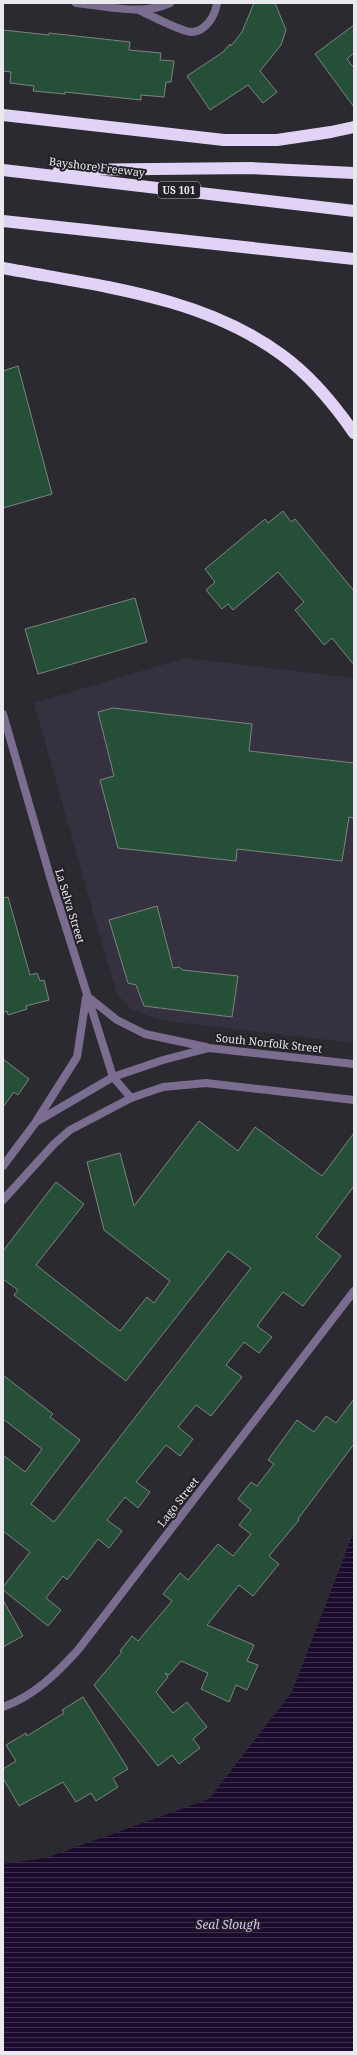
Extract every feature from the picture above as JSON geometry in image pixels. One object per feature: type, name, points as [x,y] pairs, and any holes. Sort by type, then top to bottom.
[{"type":"highway","points":[[3,115],[224,140],[276,140],[354,127]]},
{"type":"highway","points":[[6,170],[251,168],[354,173]]},
{"type":"highway","name":"Bayshore Freeway","points":[[6,170],[354,211]]},
{"type":"highway","points":[[3,220],[354,259]]},
{"type":"highway","points":[[3,268],[162,300],[189,308],[236,328],[282,355],[303,372],[326,396],[354,433]]},
{"type":"street","points":[[76,3],[139,10],[161,7],[170,3]]},
{"type":"street","points":[[139,10],[182,30],[192,32],[202,29],[210,21],[216,11],[217,3]]},
{"type":"street","name":"La Selva Street","points":[[3,714],[50,880],[113,1077],[131,1098]]},
{"type":"street","points":[[87,995],[117,1020],[145,1034],[209,1048]]},
{"type":"street","points":[[3,1166],[36,1122],[77,1057],[87,995]]},
{"type":"street","name":"South Norfolk Street","points":[[36,1122],[113,1077],[163,1060],[209,1048],[354,1064]]},
{"type":"street","points":[[3,1200],[54,1144],[70,1130],[131,1098],[163,1087],[206,1083],[354,1100]]},
{"type":"street","name":"Lago Street","points":[[3,1708],[37,1690],[60,1670],[78,1650],[354,1291]]},
{"type":"shaded area","points":[[185,658],[354,678],[354,1043],[159,1020],[131,1009],[117,994],[34,703]]},
{"type":"water","name":"Seal Slough","points":[[354,1531],[354,2052],[3,2052],[3,1864],[46,1858],[209,1799],[292,1692]]},
{"type":"building","points":[[254,3],[275,3],[286,30],[281,45],[260,71],[277,92],[263,103],[248,85],[210,110],[187,76],[223,52],[230,44],[231,46],[242,32]]},
{"type":"building","points":[[354,25],[354,53],[347,59],[354,68],[354,107],[315,54]]},
{"type":"building","points":[[3,30],[49,35],[49,33],[130,42],[129,50],[161,53],[160,60],[174,61],[171,82],[166,82],[164,97],[141,95],[141,100],[65,92],[65,94],[33,91],[34,86],[10,83],[11,72],[3,71]]},
{"type":"building","points":[[18,366],[52,494],[3,508],[3,371]]},
{"type":"building","points":[[283,511],[291,522],[295,519],[354,591],[354,665],[332,638],[324,645],[295,610],[304,602],[278,572],[233,610],[228,604],[222,609],[206,590],[215,582],[205,569],[265,519],[268,523]]},
{"type":"building","points":[[135,598],[147,642],[38,674],[25,629]]},
{"type":"building","points":[[113,708],[252,724],[249,751],[354,763],[354,818],[349,817],[342,861],[237,849],[236,861],[118,848],[100,780],[114,776],[98,712]]},
{"type":"building","points":[[8,897],[30,975],[37,973],[40,981],[44,980],[49,1000],[26,1006],[27,1009],[8,1015],[7,1011],[3,1013],[3,898]]},
{"type":"building","points":[[157,906],[173,968],[179,967],[183,970],[238,976],[232,1017],[144,1006],[136,985],[128,983],[109,920]]},
{"type":"building","points":[[3,1059],[29,1079],[18,1095],[14,1092],[3,1107]]},
{"type":"building","points":[[199,1121],[238,1151],[255,1127],[322,1176],[354,1133],[354,1186],[316,1237],[341,1256],[303,1306],[283,1292],[257,1326],[272,1337],[259,1353],[244,1342],[226,1365],[242,1377],[211,1416],[196,1405],[178,1427],[193,1439],[180,1456],[166,1445],[136,1482],[150,1492],[138,1508],[125,1497],[107,1520],[122,1531],[109,1548],[98,1539],[67,1580],[63,1576],[46,1598],[61,1610],[48,1626],[3,1590],[3,1587],[30,1552],[3,1531],[3,1455],[25,1472],[42,1449],[3,1419],[3,1375],[53,1414],[50,1417],[80,1440],[31,1504],[54,1522],[251,1268],[228,1251],[126,1381],[14,1295],[18,1290],[3,1279],[3,1251],[56,1182],[84,1204],[36,1265],[120,1331],[147,1297],[154,1303],[170,1281],[104,1230],[87,1162],[120,1153],[134,1206]]},
{"type":"building","points":[[354,1399],[354,1444],[298,1519],[299,1520],[269,1556],[279,1564],[253,1596],[239,1585],[207,1625],[254,1645],[247,1661],[258,1665],[247,1690],[236,1685],[229,1702],[201,1689],[208,1673],[181,1661],[169,1675],[165,1673],[168,1677],[156,1692],[173,1713],[187,1702],[207,1727],[193,1739],[200,1748],[179,1764],[172,1755],[158,1766],[94,1685],[122,1652],[120,1651],[132,1636],[138,1641],[172,1601],[163,1594],[180,1573],[188,1580],[218,1544],[233,1556],[251,1534],[239,1525],[251,1510],[238,1499],[251,1482],[257,1486],[274,1464],[268,1460],[297,1420],[314,1432],[326,1416],[336,1423]]},
{"type":"building","points":[[3,1600],[23,1636],[3,1647]]},
{"type":"building","points":[[83,1697],[128,1769],[113,1778],[118,1787],[96,1801],[91,1793],[76,1802],[63,1782],[19,1806],[3,1778],[3,1769],[16,1761],[6,1745],[26,1733],[27,1736],[64,1713],[62,1710]]}]
